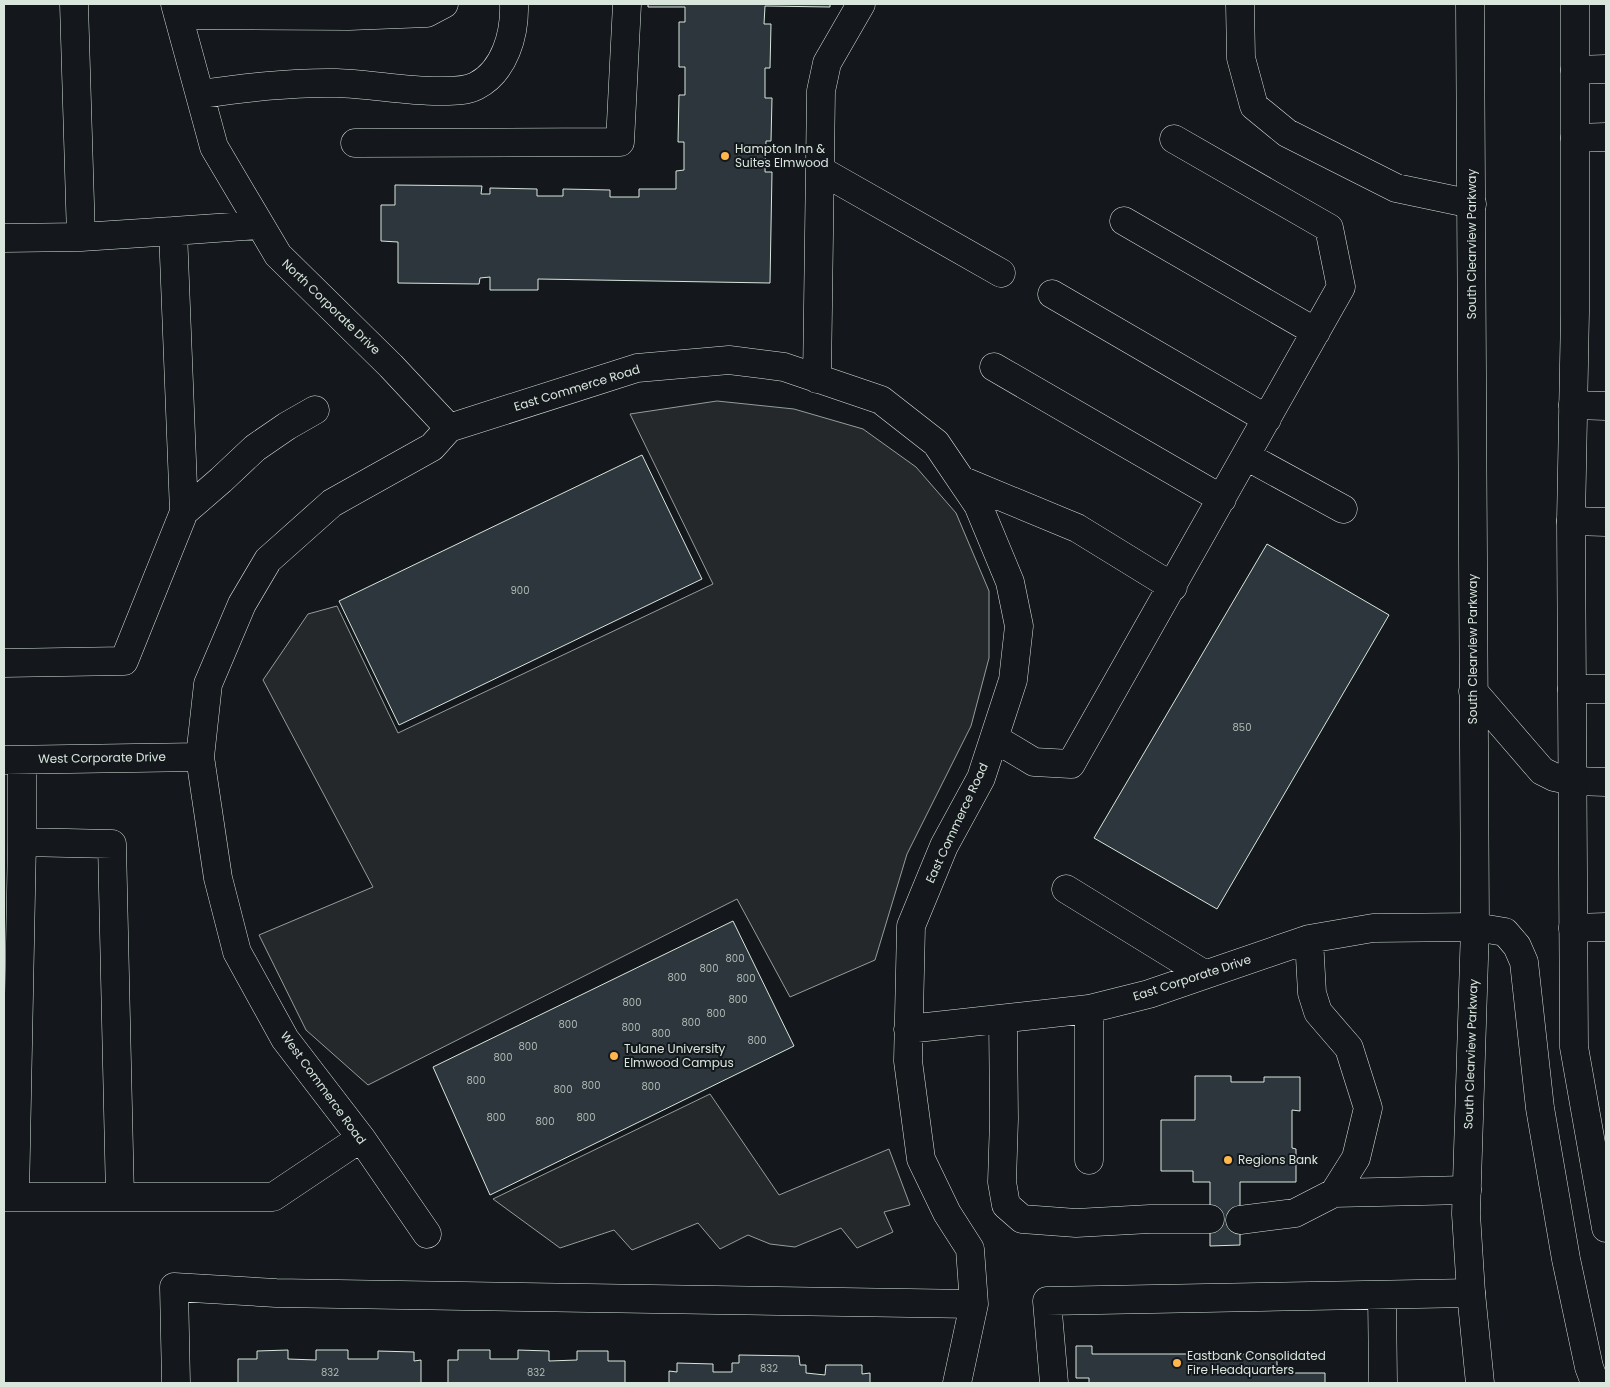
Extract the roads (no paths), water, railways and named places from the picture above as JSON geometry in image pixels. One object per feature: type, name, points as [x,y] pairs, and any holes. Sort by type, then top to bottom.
[{"type":"main road","points":[[74,4],[81,237]]},
{"type":"main road","points":[[177,9],[349,16],[427,13],[444,4]]},
{"type":"main road","points":[[200,94],[305,83],[379,86],[419,92],[458,91],[469,88],[485,80],[499,64],[512,36],[514,4]]},
{"type":"main road","points":[[355,143],[620,142],[627,4]]},
{"type":"main road","points":[[818,379],[821,91],[827,63],[861,4]]},
{"type":"main road","points":[[1240,4],[1242,58],[1254,106],[1287,133],[1396,188],[1472,204]]},
{"type":"main road","name":"South Clearview Parkway","points":[[1470,4],[1475,927],[1466,1214],[1471,1293]]},
{"type":"main road","points":[[1575,4],[1571,521],[1574,1047],[1606,1228]]},
{"type":"main road","name":"North Corporate Drive","points":[[177,9],[214,147],[278,256],[391,366],[449,428]]},
{"type":"main road","points":[[1575,70],[1606,69]]},
{"type":"main road","points":[[1575,138],[1606,138]]},
{"type":"main road","points":[[994,738],[1034,762],[1071,764],[1173,587],[1341,287],[1329,228],[1174,139]]},
{"type":"main road","points":[[820,170],[1001,273]]},
{"type":"main road","points":[[1124,221],[1316,332]]},
{"type":"main road","points":[[4,238],[81,237],[260,225]]},
{"type":"main road","points":[[4,663],[124,661],[184,512],[173,230]]},
{"type":"main road","points":[[1052,294],[1267,419]]},
{"type":"main road","name":"East Commerce Road","points":[[200,756],[208,684],[242,604],[268,560],[332,503],[432,446],[449,428],[638,368],[729,360],[784,367],[881,400],[936,443],[978,505],[1010,582],[1019,626],[1013,680],[981,778],[944,846],[911,926],[908,1060],[921,1159],[947,1213],[970,1249],[974,1304],[957,1383]]},
{"type":"main road","points":[[994,367],[1222,499]]},
{"type":"main road","points":[[1573,406],[1606,406]]},
{"type":"main road","points":[[184,512],[255,448],[315,410]]},
{"type":"main road","points":[[1246,456],[1343,509]]},
{"type":"main road","points":[[961,480],[1077,528],[1173,587]]},
{"type":"main road","points":[[1571,521],[1606,522]]},
{"type":"main road","points":[[1572,689],[1606,689]]},
{"type":"main road","points":[[1473,691],[1542,771],[1573,781],[1606,782]]},
{"type":"main road","name":"West Corporate Drive","points":[[13,760],[200,756]]},
{"type":"main road","name":"West Commerce Road","points":[[200,756],[218,878],[237,952],[285,1039],[360,1138],[427,1234]]},
{"type":"main road","points":[[13,760],[22,842],[9,1197],[273,1197],[360,1138]]},
{"type":"main road","points":[[22,842],[112,844],[120,1197]]},
{"type":"main road","points":[[1066,889],[1204,974]]},
{"type":"main road","name":"East Corporate Drive","points":[[908,1030],[1089,1008],[1149,994],[1309,939],[1373,928],[1475,927],[1505,932],[1517,946],[1524,962],[1540,1108],[1566,1259],[1589,1367],[1595,1383]]},
{"type":"main road","points":[[1574,928],[1606,927]]},
{"type":"main road","points":[[1309,939],[1312,993],[1318,1012],[1349,1048],[1368,1108],[1356,1158],[1334,1193]]},
{"type":"main road","points":[[1089,1008],[1089,1160]]},
{"type":"main road","points":[[1003,1019],[1004,1119],[1002,1182],[1006,1205],[1022,1219],[1076,1223],[1150,1219],[1210,1220]]},
{"type":"main road","points":[[1240,1220],[1295,1213],[1334,1193],[1467,1190]]},
{"type":"main road","points":[[176,1383],[174,1287],[276,1293],[974,1304]]},
{"type":"main road","points":[[1054,1383],[1047,1301],[1471,1293]]},
{"type":"main road","points":[[1471,1293],[1480,1383]]},
{"type":"main road","points":[[1471,1293],[1494,1383]]},
{"type":"main road","points":[[1382,1295],[1383,1383]]},
{"type":"place","name":"Hampton Inn & Suites Elmwood","points":[[725,156]]},
{"type":"place","name":"Tulane University Elmwood Campus","points":[[614,1056]]},
{"type":"place","name":"Regions Bank","points":[[1228,1160]]},
{"type":"place","name":"Eastbank Consolidated Fire Headquarters","points":[[1177,1363]]}]
